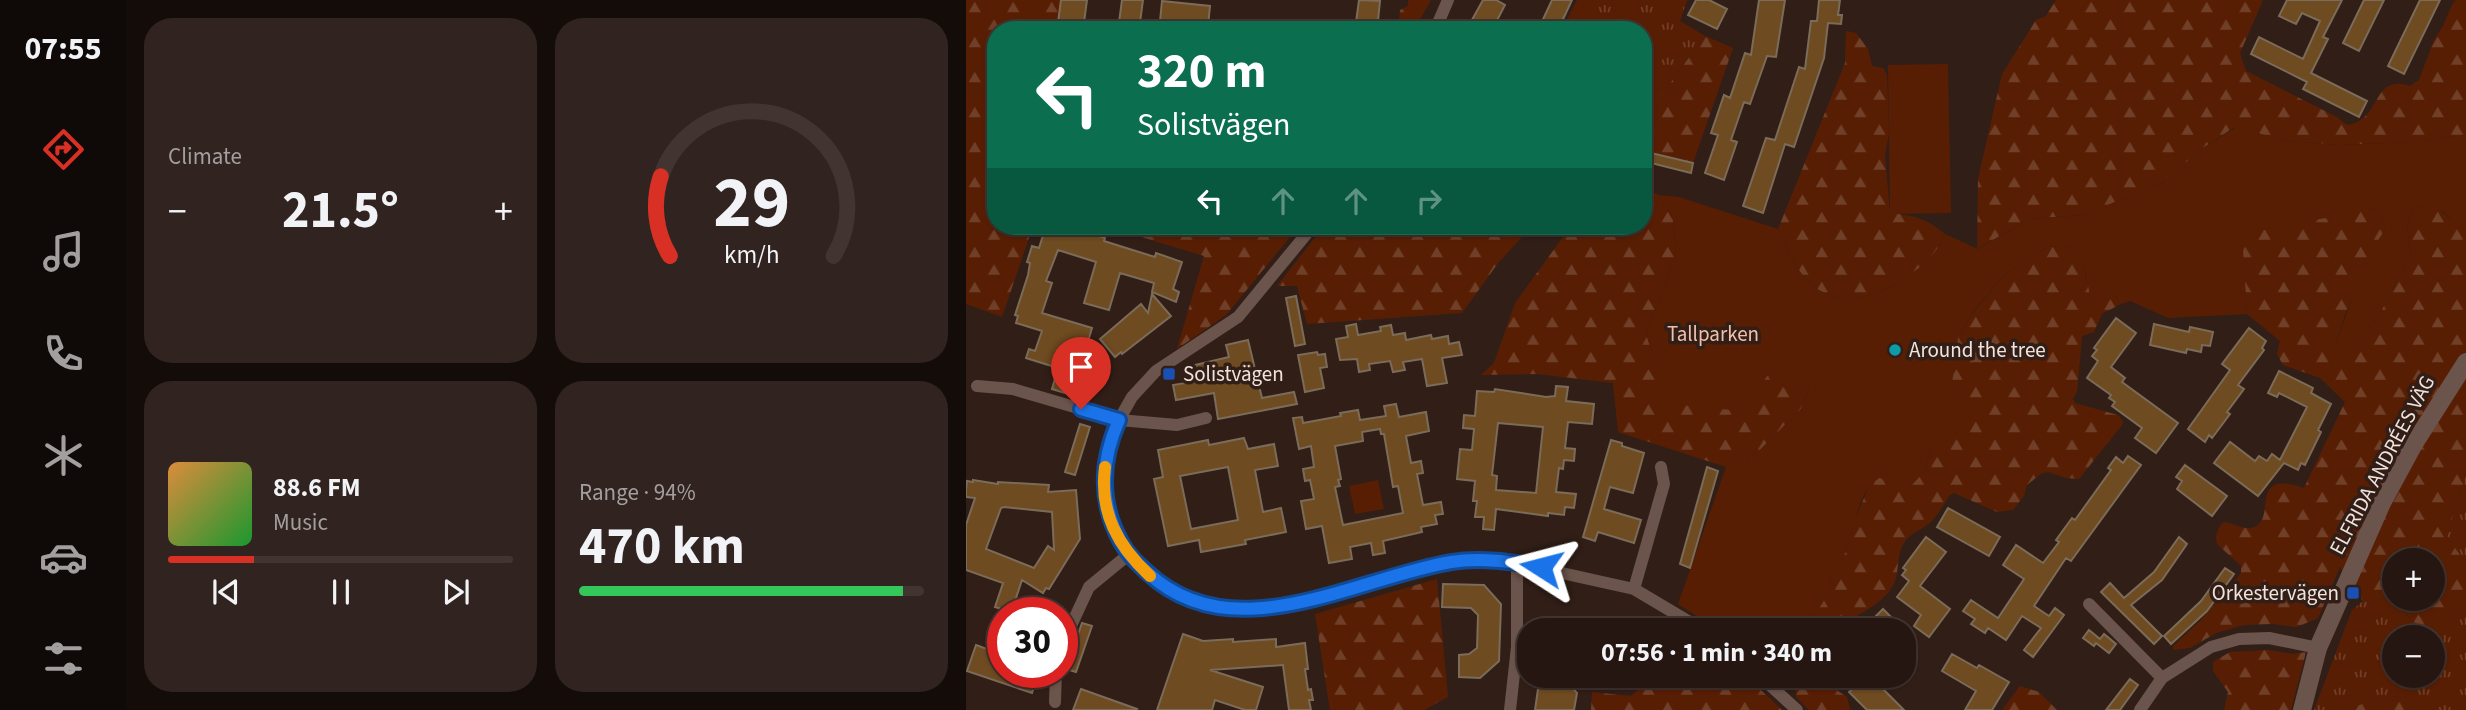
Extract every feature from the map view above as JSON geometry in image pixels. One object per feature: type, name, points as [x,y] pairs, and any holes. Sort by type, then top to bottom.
[{"type":"street","points":[[1439,21],[1448,0]]},
{"type":"street","points":[[1306,235],[1238,317],[1156,371],[1132,397],[1119,420],[1109,442],[1104,474],[1105,500],[1112,526],[1128,555],[1163,587],[1188,600],[1211,606],[1260,610],[1311,600],[1455,561],[1517,563],[1634,589],[1683,618]]},
{"type":"street","name":"ELFRIDA ANDRÉES VÄG","points":[[2302,710],[2318,648],[2382,503],[2414,444],[2466,362]]},
{"type":"street","points":[[977,386],[1013,389],[1119,420],[1177,425],[1206,418]]},
{"type":"street","points":[[1634,589],[1664,484],[1661,467]]},
{"type":"street","points":[[1078,611],[1089,587],[1128,555]]},
{"type":"street","points":[[1510,710],[1517,647],[1517,563]]},
{"type":"street","points":[[2089,604],[2162,678]]},
{"type":"street","points":[[2140,710],[2162,678],[2211,647],[2239,639],[2269,638],[2318,648]]},
{"type":"street","points":[[1055,688],[1055,702]]},
{"type":"street","points":[[1773,688],[1797,710]]},
{"type":"green space","points":[[966,0],[1062,0],[1059,21],[987,21],[987,235],[1030,235],[1002,317],[966,304]]},
{"type":"green space","points":[[1408,0],[1431,0],[1419,21],[1399,21],[1400,10],[1408,6]]},
{"type":"green space","points":[[1577,0],[1687,0],[1680,21],[1705,36],[1665,90],[1652,116],[1652,21],[1566,21]]},
{"type":"green space","points":[[2056,0],[2263,0],[2240,53],[2246,71],[2337,117],[2347,125],[2358,122],[2366,115],[2389,86],[2410,86],[2419,80],[2434,40],[2453,3],[2456,0],[2466,0],[2466,135],[2411,142],[2338,145],[2290,141],[2233,128],[2203,148],[2162,183],[2083,215],[2030,219],[1977,249],[1978,179],[2002,74],[2036,20],[2046,16]]},
{"type":"green space","points":[[1846,31],[1856,33],[1868,49],[1872,66],[1883,68],[1887,75],[1889,133],[1885,156],[1890,213],[1920,219],[1945,234],[1931,257],[1918,269],[1886,289],[1852,298],[1835,297],[1819,290],[1804,277],[1778,229],[1845,63]]},
{"type":"green space","points":[[1705,36],[1733,48],[1693,163],[1652,152],[1652,116],[1665,90]]},
{"type":"green space","points":[[1948,64],[1951,213],[1890,214],[1888,65]]},
{"type":"green space","name":"Tallparken","points":[[2241,124],[2261,134],[2289,141],[2338,145],[2411,142],[2466,135],[2466,224],[2460,229],[2436,207],[2416,207],[2409,217],[2407,229],[2411,256],[2381,311],[2363,336],[2355,341],[2352,347],[2354,358],[2346,360],[2334,347],[2367,259],[2385,229],[2380,212],[2372,209],[2242,234],[2247,314],[2168,318],[2130,301],[2121,304],[2116,296],[2101,292],[2090,295],[2079,256],[2068,245],[2049,247],[2006,273],[1976,308],[1958,336],[1952,381],[1965,399],[1964,427],[1931,448],[1925,471],[1911,486],[1879,478],[1872,484],[1861,501],[1845,553],[1833,573],[1822,604],[1816,611],[1808,618],[1700,618],[1678,604],[1726,467],[1760,450],[1801,409],[1809,388],[1794,390],[1777,381],[1774,367],[1741,411],[1672,404],[1654,394],[1658,370],[1646,334],[1676,256],[1673,218],[1659,195],[1679,197],[1778,229],[1804,277],[1819,290],[1835,297],[1852,298],[1869,296],[1886,289],[1918,269],[1931,257],[1945,234],[1978,249],[2030,219],[2083,215],[2162,183],[2203,148]]},
{"type":"green space","points":[[1652,192],[1659,195],[1673,218],[1676,256],[1646,334],[1658,370],[1775,366],[1809,387],[1801,409],[1760,450],[1726,467],[1618,432],[1613,383],[1537,374],[1481,375],[1494,363],[1515,303],[1563,237],[1652,235]]},
{"type":"green space","points":[[2430,204],[2436,206],[2460,228],[2466,224],[2466,469],[2447,537],[2466,563],[2466,599],[2444,625],[2420,625],[2411,621],[2405,611],[2445,611],[2445,548],[2382,548],[2382,599],[2363,601],[2340,567],[2318,618],[2297,627],[2244,625],[2216,633],[2190,648],[2173,650],[2173,646],[2201,620],[2241,573],[2241,566],[2217,544],[2216,535],[2220,527],[2224,522],[2248,528],[2259,524],[2269,490],[2275,485],[2286,484],[2304,488],[2345,402],[2320,378],[2283,365],[2277,354],[2280,341],[2247,314],[2241,234],[2364,210],[2380,212],[2385,229],[2346,312],[2334,347],[2352,347],[2381,311],[2411,256],[2407,229],[2409,217],[2416,207]]},
{"type":"green space","points":[[1135,235],[1292,235],[1226,315],[1177,349],[1204,256]]},
{"type":"green space","points":[[1317,235],[1523,235],[1499,262],[1462,313],[1307,324],[1297,286],[1277,286]]},
{"type":"green space","points":[[2068,245],[2081,259],[2086,278],[2101,292],[2116,296],[2121,304],[2102,314],[2094,332],[2082,336],[2077,392],[2073,399],[2075,403],[2118,415],[2123,421],[2122,425],[2079,479],[2042,473],[2027,485],[2024,496],[2013,510],[1997,512],[1954,493],[1950,495],[1931,522],[1905,541],[1899,555],[1896,578],[1881,599],[1853,618],[1807,618],[1821,605],[1835,568],[1846,551],[1855,519],[1870,484],[1879,478],[1925,471],[1931,448],[1945,441],[1965,399],[1952,381],[1958,336],[2006,273],[2049,247]]},
{"type":"green space","points":[[2466,469],[2466,563],[2447,537]]},
{"type":"green space","points":[[1378,480],[1384,509],[1355,514],[1349,486]]},
{"type":"green space","points":[[1437,579],[1448,697],[1424,710],[1330,710],[1315,614]]},
{"type":"green space","points":[[2382,599],[2382,611],[2404,611],[2411,621],[2420,625],[2382,625],[2382,688],[2445,688],[2444,625],[2466,599],[2466,710],[2411,710],[2398,696],[2377,699],[2345,710],[2314,710],[2352,610],[2363,601]]},
{"type":"green space","points":[[2269,650],[2293,654],[2306,652],[2291,710],[2224,710],[2228,692],[2213,671],[2213,662],[2230,652]]},
{"type":"green space","points":[[2020,686],[2039,692],[2057,710],[2002,710]]},
{"type":"green space","points":[[1640,688],[1759,688],[1782,710],[1591,710],[1592,692],[1631,696]]},
{"type":"green space","points":[[1796,688],[1834,688],[1847,697],[1850,710],[1809,710],[1796,697]]},
{"type":"green space","points":[[2398,696],[2411,710],[2345,710],[2377,699]]},
{"type":"building","points":[[1061,0],[1087,0],[1084,21],[1058,21]]},
{"type":"building","points":[[1122,0],[1143,0],[1140,21],[1119,21]]},
{"type":"building","points":[[1359,0],[1380,1],[1378,21],[1356,21]]},
{"type":"building","points":[[1483,0],[1496,0],[1505,5],[1497,21],[1471,21]]},
{"type":"building","points":[[1552,0],[1572,0],[1562,21],[1542,21]]},
{"type":"building","points":[[1696,0],[1709,0],[1727,9],[1717,29],[1688,15]]},
{"type":"building","points":[[1759,0],[1785,0],[1776,57],[1767,56],[1750,104],[1744,102],[1731,140],[1737,142],[1724,180],[1705,173],[1718,135],[1711,133],[1724,95],[1730,98],[1745,53],[1751,55]]},
{"type":"building","points":[[1819,0],[1840,0],[1838,15],[1842,15],[1841,24],[1828,23],[1824,58],[1794,147],[1785,144],[1763,213],[1743,206],[1766,138],[1775,140],[1799,67],[1805,69],[1811,21],[1817,21]]},
{"type":"building","points":[[2287,0],[2342,0],[2323,37],[2328,39],[2311,73],[2367,101],[2359,117],[2303,89],[2307,82],[2251,54],[2259,37],[2303,59],[2320,21],[2302,13],[2296,24],[2279,16]]},
{"type":"building","points":[[2364,0],[2384,0],[2359,51],[2343,43]]},
{"type":"building","points":[[2420,0],[2440,0],[2404,74],[2388,66]]},
{"type":"building","points":[[1162,1],[1210,6],[1208,21],[1160,21]]},
{"type":"building","points":[[1652,153],[1693,163],[1691,173],[1652,163]]},
{"type":"building","points":[[1043,235],[1096,235],[1105,238],[1104,241],[1155,257],[1156,253],[1182,262],[1173,289],[1179,292],[1176,302],[1152,292],[1154,283],[1120,273],[1109,310],[1084,303],[1096,262],[1058,250],[1046,281],[1052,283],[1042,313],[1092,328],[1078,375],[1072,373],[1065,393],[1052,389],[1058,368],[1026,358],[1029,349],[1035,351],[1042,331],[1016,323],[1018,316],[1015,315],[1028,275],[1030,263],[1027,262],[1032,246],[1039,248]]},
{"type":"building","points":[[1152,294],[1171,316],[1115,357],[1100,339],[1141,304],[1148,313]]},
{"type":"building","points":[[1296,296],[1305,344],[1295,346],[1286,298]]},
{"type":"building","points":[[2116,318],[2136,333],[2111,367],[2125,378],[2122,382],[2178,423],[2156,453],[2135,438],[2142,428],[2112,406],[2115,402],[2109,398],[2111,395],[2087,378],[2098,361],[2092,356],[2097,350],[2094,348]]},
{"type":"building","points":[[1356,324],[1358,335],[1381,331],[1380,327],[1391,325],[1393,335],[1405,333],[1406,340],[1431,335],[1432,339],[1448,336],[1449,344],[1459,342],[1462,355],[1442,358],[1447,383],[1427,386],[1422,359],[1403,362],[1405,370],[1393,372],[1390,361],[1369,364],[1370,370],[1359,372],[1357,359],[1340,360],[1336,339],[1348,337],[1346,326]]},
{"type":"building","points":[[2154,324],[2189,332],[2190,327],[2213,332],[2210,346],[2202,345],[2201,352],[2187,349],[2186,353],[2150,345]]},
{"type":"building","points":[[2249,328],[2266,341],[2262,348],[2264,350],[2238,385],[2244,389],[2227,412],[2230,414],[2212,438],[2209,435],[2205,442],[2188,429],[2230,370],[2222,364]]},
{"type":"building","points":[[1248,340],[1262,398],[1294,392],[1297,404],[1218,419],[1214,393],[1176,400],[1173,385],[1198,381],[1195,365],[1229,357],[1226,345]]},
{"type":"building","points":[[1317,352],[1318,355],[1325,354],[1327,367],[1320,368],[1324,388],[1305,392],[1298,355]]},
{"type":"building","points":[[2279,371],[2313,388],[2311,393],[2331,404],[2305,465],[2301,463],[2298,470],[2284,463],[2258,496],[2214,463],[2230,442],[2255,461],[2259,456],[2267,461],[2272,454],[2280,460],[2307,407],[2279,393],[2277,397],[2268,393]]},
{"type":"building","points":[[1556,386],[1568,387],[1566,401],[1594,404],[1592,424],[1568,422],[1565,448],[1575,449],[1574,461],[1564,460],[1563,469],[1559,468],[1556,492],[1576,494],[1574,508],[1565,507],[1564,515],[1548,513],[1548,516],[1496,509],[1494,530],[1483,529],[1484,517],[1475,517],[1475,481],[1457,479],[1460,449],[1472,450],[1474,429],[1463,428],[1464,415],[1475,416],[1477,391],[1494,392],[1495,389],[1555,396]],"holes":[[[1498,423],[1543,427],[1536,493],[1496,490],[1497,476],[1492,475]]]},
{"type":"building","points":[[1396,404],[1399,417],[1426,412],[1429,431],[1406,436],[1411,463],[1421,461],[1423,473],[1417,474],[1423,505],[1441,502],[1443,514],[1435,515],[1437,524],[1421,527],[1422,532],[1383,541],[1385,553],[1373,555],[1371,543],[1350,547],[1352,559],[1329,563],[1322,526],[1306,529],[1301,501],[1314,499],[1310,480],[1305,481],[1303,469],[1314,467],[1311,446],[1299,449],[1293,418],[1302,417],[1303,423],[1358,410],[1360,420],[1386,416],[1384,406]],"holes":[[[1380,429],[1381,434],[1384,434],[1393,487],[1398,486],[1403,513],[1343,525],[1335,487],[1340,486],[1338,480],[1341,479],[1335,446],[1363,441],[1362,432]]]},
{"type":"building","points":[[1080,424],[1090,427],[1075,475],[1065,472]]},
{"type":"building","points":[[1244,438],[1248,449],[1274,444],[1278,466],[1255,470],[1263,512],[1281,508],[1286,532],[1245,540],[1246,544],[1201,552],[1199,540],[1168,546],[1154,479],[1163,477],[1158,450],[1208,440],[1209,445]],"holes":[[[1228,467],[1238,520],[1191,529],[1180,476]]]},
{"type":"building","points":[[1611,440],[1644,453],[1633,493],[1610,487],[1604,509],[1641,520],[1634,543],[1598,532],[1595,541],[1583,537]]},
{"type":"building","points":[[2128,456],[2141,465],[2071,561],[2066,558],[2034,606],[2049,616],[2055,608],[2064,615],[2033,657],[2024,650],[2041,628],[2022,616],[2006,640],[1988,628],[1985,633],[1971,624],[1975,619],[1963,611],[1971,600],[1998,618],[2024,579],[2003,565],[2016,545],[2043,563],[2072,518],[2075,520],[2111,470],[2108,468],[2116,457],[2123,463]]},
{"type":"building","points":[[2185,465],[2227,496],[2212,516],[2177,489],[2182,481],[2176,477]]},
{"type":"building","points":[[1707,467],[1718,471],[1690,568],[1680,564]]},
{"type":"building","points":[[967,481],[1049,485],[1048,492],[1076,490],[1080,539],[1049,589],[1046,588],[1043,593],[1022,580],[1016,597],[998,597],[1003,583],[966,570],[966,525],[975,498],[966,497]],"holes":[[[1004,507],[1052,512],[1054,550],[1048,546],[1034,568],[986,549],[1001,508]]]},
{"type":"building","points":[[1948,508],[2000,537],[1989,556],[1937,527]]},
{"type":"building","points":[[1926,537],[1946,552],[1920,586],[1950,609],[1929,637],[1916,627],[1921,615],[1897,597],[1909,581],[1902,575],[1906,570],[1903,568]]},
{"type":"building","points":[[2179,537],[2187,544],[2162,580],[2131,605],[2162,636],[2154,644],[2101,592],[2110,583],[2124,598],[2154,572]]},
{"type":"building","points":[[2225,568],[2234,574],[2207,611],[2171,644],[2164,636],[2201,601]]},
{"type":"building","points":[[1443,584],[1484,585],[1501,604],[1499,661],[1480,678],[1459,677],[1459,655],[1469,654],[1477,648],[1478,615],[1471,608],[1442,607]]},
{"type":"building","points":[[1883,609],[1892,618],[1874,618]]},
{"type":"building","points":[[1082,623],[1092,626],[1078,666],[1078,634]]},
{"type":"building","points":[[2089,630],[2100,639],[2104,634],[2116,644],[2109,653],[2096,643],[2094,646],[2083,638]]},
{"type":"building","points":[[1183,634],[1203,641],[1276,639],[1276,647],[1305,643],[1308,669],[1305,669],[1308,690],[1311,689],[1313,700],[1309,700],[1311,710],[1289,710],[1283,665],[1210,670],[1263,687],[1256,710],[1245,710],[1215,700],[1212,710],[1157,710]]},
{"type":"building","points":[[976,645],[987,649],[987,678],[967,671]]},
{"type":"building","points":[[1952,654],[2009,682],[1992,710],[1965,710],[1976,691],[1942,671]]},
{"type":"building","points":[[2130,679],[2138,685],[2120,710],[2106,710]]},
{"type":"building","points":[[1017,688],[1034,688],[1032,693]]},
{"type":"building","points":[[1573,688],[1577,693],[1574,710],[1535,710],[1538,689]]},
{"type":"building","points":[[1849,688],[1882,688],[1904,710],[1867,710],[1849,692]]},
{"type":"building","points":[[1081,689],[1137,709],[1073,710]]},
{"type":"slow traffic","points":[[1105,467],[1105,500],[1112,526],[1128,555],[1150,576]]},
{"type":"place","name":"Around the tree","points":[[1895,350]]},
{"type":"place","name":"Solistvägen","points":[[1169,374]]},
{"type":"place","name":"Orkestervägen","points":[[2353,593]]},
{"type":"route","points":[[1081,409],[1119,420],[1109,442],[1104,474],[1105,500],[1112,526],[1128,555],[1163,587],[1188,600],[1211,606],[1260,610],[1311,600],[1455,561],[1499,561],[1541,567]]}]
